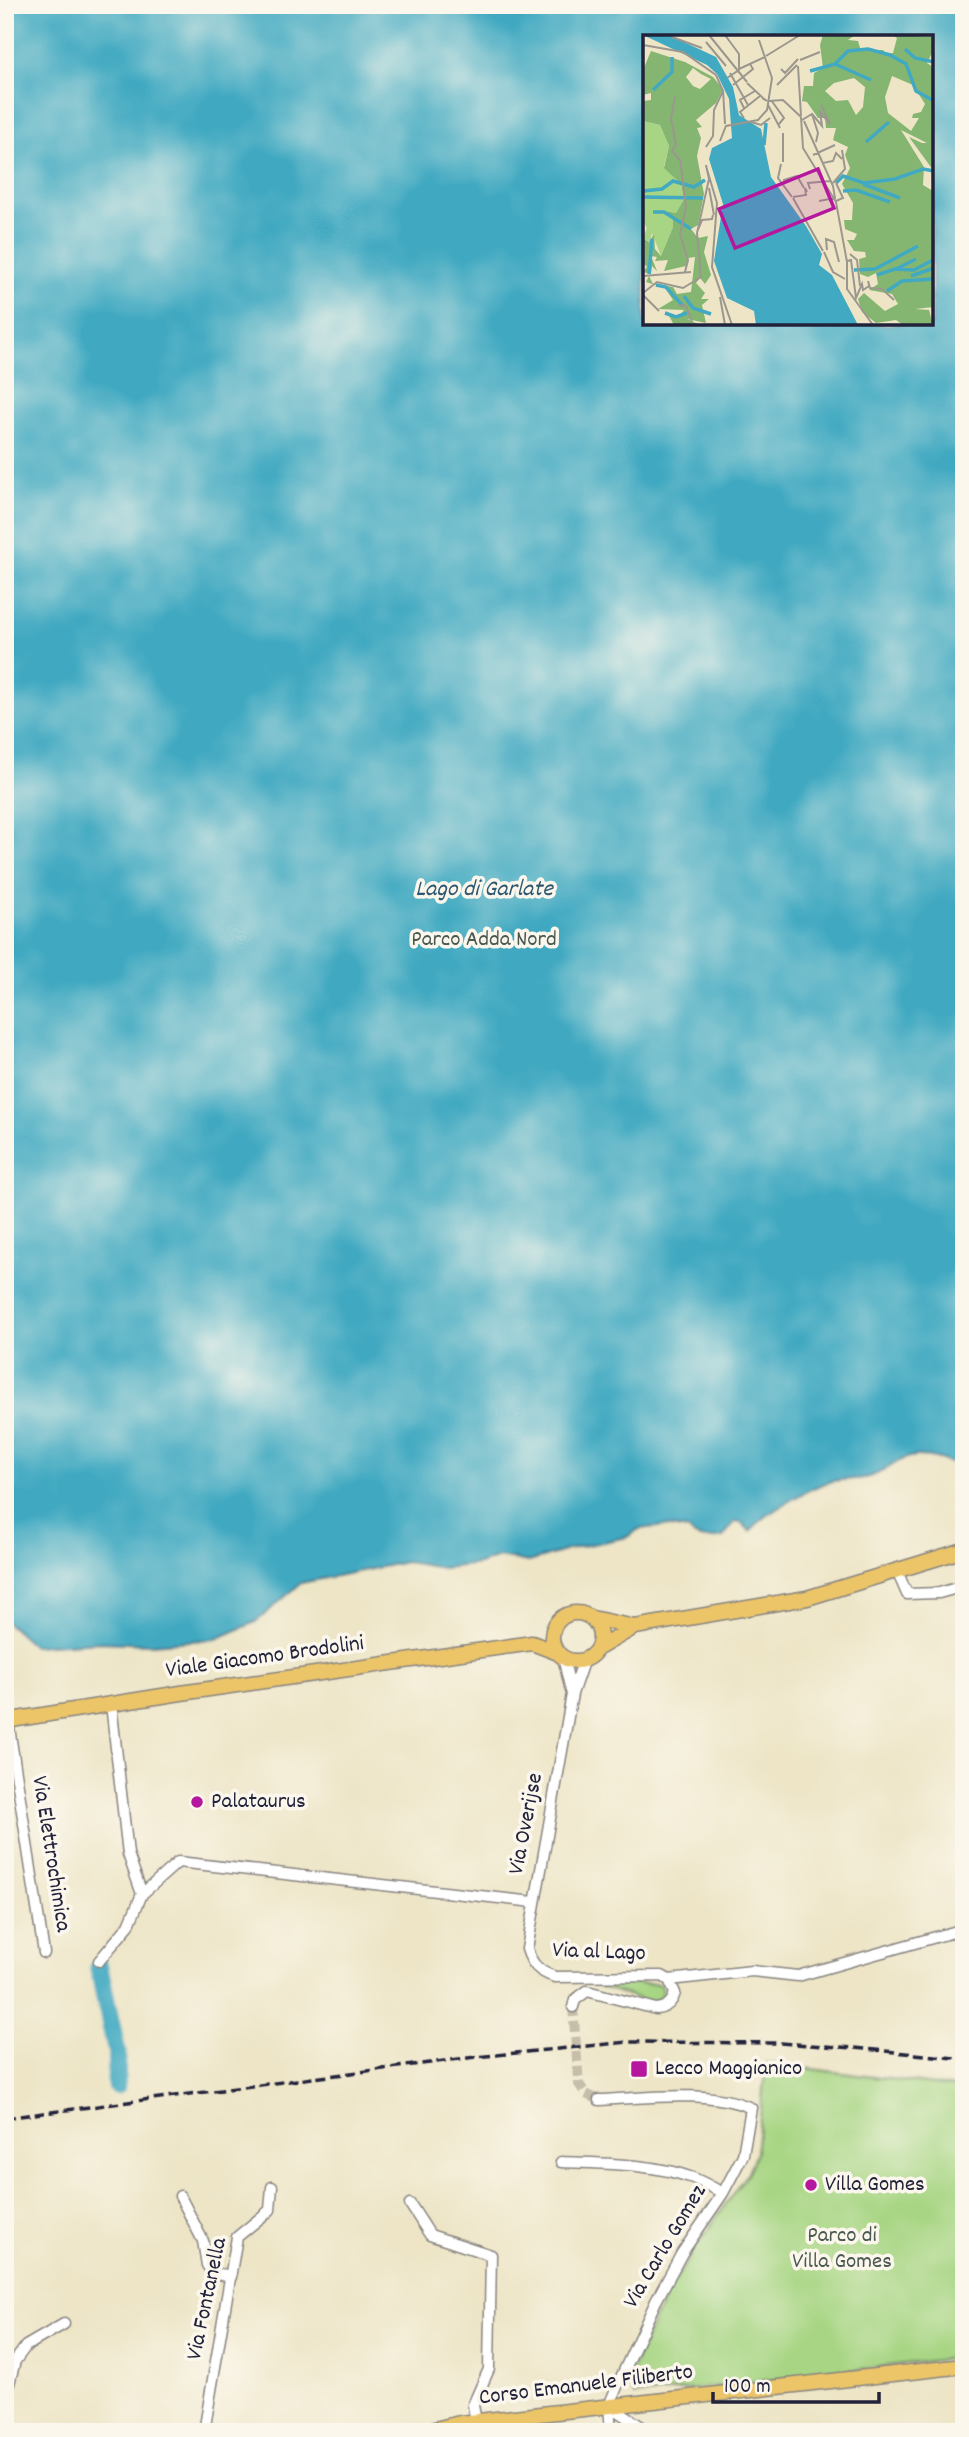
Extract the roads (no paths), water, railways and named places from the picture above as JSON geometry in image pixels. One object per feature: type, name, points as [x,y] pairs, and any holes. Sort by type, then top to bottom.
[{"type":"main road","points":[[555,1624],[552,1640],[560,1655],[577,1661],[635,1627],[807,1598],[964,1550]]},
{"type":"main road","points":[[532,1643],[569,1613],[585,1614],[592,1618],[635,1627]]},
{"type":"main road","points":[[592,1618],[600,1633],[597,1649]]},
{"type":"main road","name":"Viale Giacomo Brodolini","points":[[7,1721],[532,1643],[560,1655]]},
{"type":"main road","name":"Corso Emanuele Filiberto","points":[[422,2432],[476,2422],[964,2366]]},
{"type":"street","points":[[897,1571],[907,1594],[939,1593],[964,1586]]},
{"type":"street","name":"Via Overijse","points":[[560,1655],[572,1694]]},
{"type":"street","name":"Via Overijse","points":[[531,1962],[527,1949],[534,1902],[572,1694],[584,1659]]},
{"type":"street","points":[[111,1704],[128,1854],[142,1894]]},
{"type":"street","name":"Via Elettrochimica","points":[[7,1721],[44,1953]]},
{"type":"street","points":[[99,1961],[129,1924],[142,1894],[178,1862],[534,1902]]},
{"type":"street","name":"Via al Lago","points":[[669,1980],[752,1971],[798,1976],[964,1929]]},
{"type":"street","name":"Via al Lago","points":[[531,1962],[541,1973],[555,1977],[662,1976],[669,1980],[675,1993],[669,2005],[663,2009],[587,1991],[575,2000],[573,2007]]},
{"type":"street","name":"Via Carlo Gomez","points":[[599,2099],[708,2097],[739,2102],[751,2108],[743,2155],[723,2193],[682,2253],[656,2301],[609,2406]]},
{"type":"street","points":[[561,2162],[656,2169],[694,2178],[723,2193]]},
{"type":"street","name":"Via Fontanella","points":[[204,2432],[237,2237],[270,2210],[272,2187]]},
{"type":"street","points":[[180,2196],[203,2241],[207,2265],[213,2273],[231,2277]]},
{"type":"street","points":[[410,2204],[430,2235],[491,2255],[489,2369],[473,2404],[476,2422]]},
{"type":"street","points":[[5,2399],[15,2361],[26,2346],[64,2323]]},
{"type":"street","points":[[609,2406],[611,2432]]},
{"type":"street","points":[[609,2406],[650,2432]]},
{"type":"street","points":[[854,2432],[876,2429],[882,2432]]},
{"type":"water","name":"Lago di Garlate","points":[[5,5],[938,5],[964,13],[964,1469],[936,1458],[911,1457],[869,1477],[823,1484],[777,1509],[750,1531],[742,1523],[735,1522],[723,1537],[700,1538],[688,1530],[664,1526],[639,1529],[627,1537],[577,1547],[529,1562],[498,1557],[479,1564],[443,1568],[406,1562],[301,1583],[256,1622],[216,1639],[150,1644],[100,1642],[33,1646],[5,1621]]},
{"type":"waterway","points":[[99,1968],[117,2053],[116,2085]]},
{"type":"tunnel","points":[[573,2007],[579,2084],[586,2094],[599,2100]]},
{"type":"railway","points":[[5,2118],[475,2057],[629,2042],[780,2043],[964,2059]]},
{"type":"place","name":"Palataurus","points":[[197,1802]]},
{"type":"place","name":"Lecco Maggianico","points":[[639,2069]]},
{"type":"place","name":"Villa Gomes","points":[[811,2185]]},
{"type":"park label","name":"Parco Adda Nord","points":[[484,940]]},
{"type":"park label","name":"Parco di Villa Gomes","points":[[842,2249]]}]
